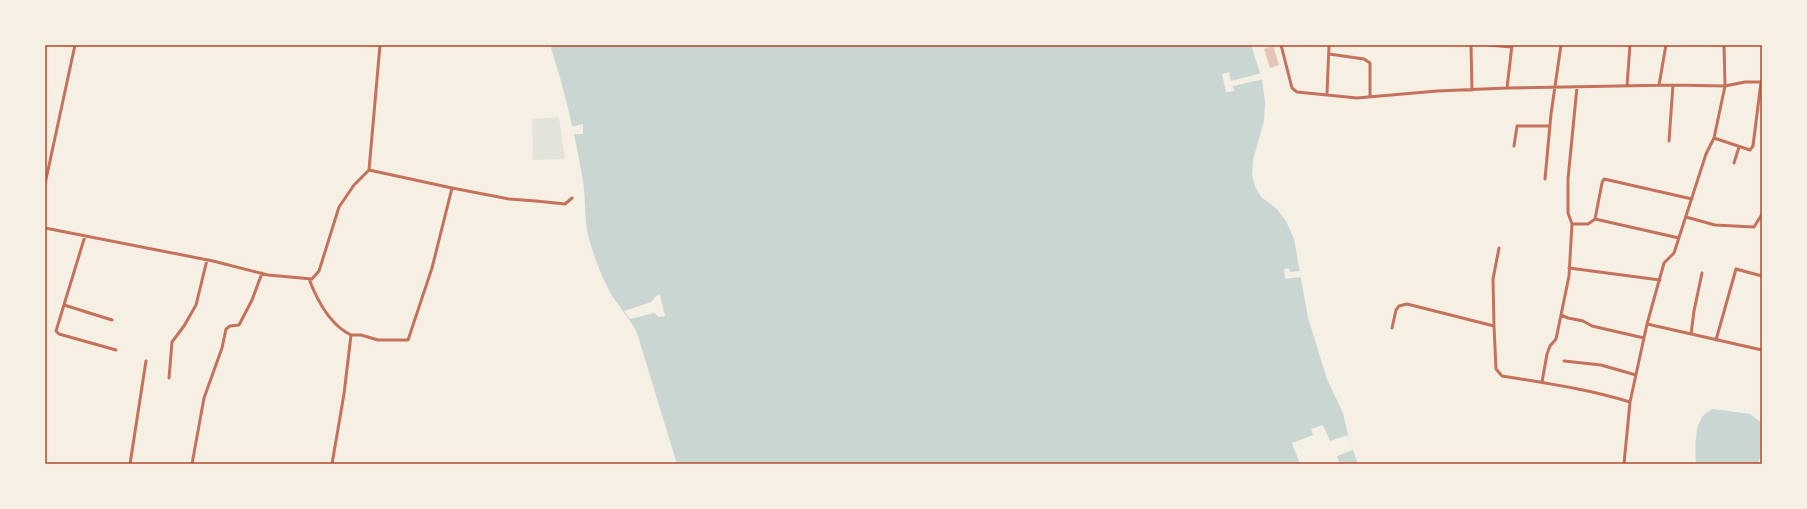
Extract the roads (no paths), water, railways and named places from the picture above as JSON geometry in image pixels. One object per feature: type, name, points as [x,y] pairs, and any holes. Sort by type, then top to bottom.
[{"type":"street","points":[[45,184],[75,45]]},
{"type":"street","points":[[45,228],[207,260],[262,273],[312,279],[319,271],[339,207],[354,185],[369,170],[380,45]]},
{"type":"street","points":[[1281,45],[1292,88],[1297,92],[1356,98],[1437,91],[1507,88],[1659,85],[1725,86],[1745,82],[1761,82],[1753,146],[1750,150],[1714,138]]},
{"type":"street","points":[[1327,94],[1329,45]]},
{"type":"street","points":[[1471,45],[1472,90]]},
{"type":"street","points":[[1489,45],[1512,46],[1507,88]]},
{"type":"street","points":[[1545,179],[1550,126],[1561,45]]},
{"type":"street","points":[[1627,86],[1630,45]]},
{"type":"street","points":[[1659,85],[1666,45]]},
{"type":"street","points":[[1624,464],[1630,402],[1647,324],[1664,263],[1674,253],[1706,154],[1714,138],[1725,86],[1724,45]]},
{"type":"street","points":[[1328,54],[1364,59],[1370,63],[1370,97]]},
{"type":"street","points":[[1669,141],[1673,85]]},
{"type":"street","points":[[1542,382],[1546,354],[1556,339],[1569,282],[1572,224],[1568,212],[1568,178],[1577,87]]},
{"type":"street","points":[[1514,146],[1518,126],[1550,126]]},
{"type":"street","points":[[1734,163],[1739,147]]},
{"type":"street","points":[[369,170],[509,199],[565,204],[572,198]]},
{"type":"street","points":[[1572,224],[1588,224],[1595,219],[1604,179],[1692,199]]},
{"type":"street","points":[[309,279],[315,295],[340,330],[351,336],[361,335],[378,340],[408,340],[432,268],[452,188]]},
{"type":"street","points":[[1686,217],[1715,225],[1754,227],[1762,214]]},
{"type":"street","points":[[1595,219],[1679,238]]},
{"type":"street","points":[[85,236],[56,331],[59,334],[116,350]]},
{"type":"street","points":[[1499,248],[1493,279],[1494,326],[1496,368],[1502,376],[1605,394],[1630,402]]},
{"type":"street","points":[[169,378],[172,342],[184,326],[196,305],[207,260]]},
{"type":"street","points":[[1569,268],[1660,280]]},
{"type":"street","points":[[1716,340],[1736,269],[1762,276]]},
{"type":"street","points":[[192,464],[204,398],[222,348],[226,329],[230,326],[239,325],[252,300],[262,273]]},
{"type":"street","points":[[1691,334],[1702,273]]},
{"type":"street","points":[[1392,328],[1396,310],[1399,306],[1407,304],[1494,326]]},
{"type":"street","points":[[64,305],[112,320]]},
{"type":"street","points":[[1561,315],[1583,321],[1592,326],[1644,338]]},
{"type":"street","points":[[1647,324],[1762,350]]},
{"type":"street","points":[[332,464],[344,394],[351,336]]},
{"type":"street","points":[[130,464],[146,361]]},
{"type":"street","points":[[1564,361],[1602,365],[1636,375]]}]
